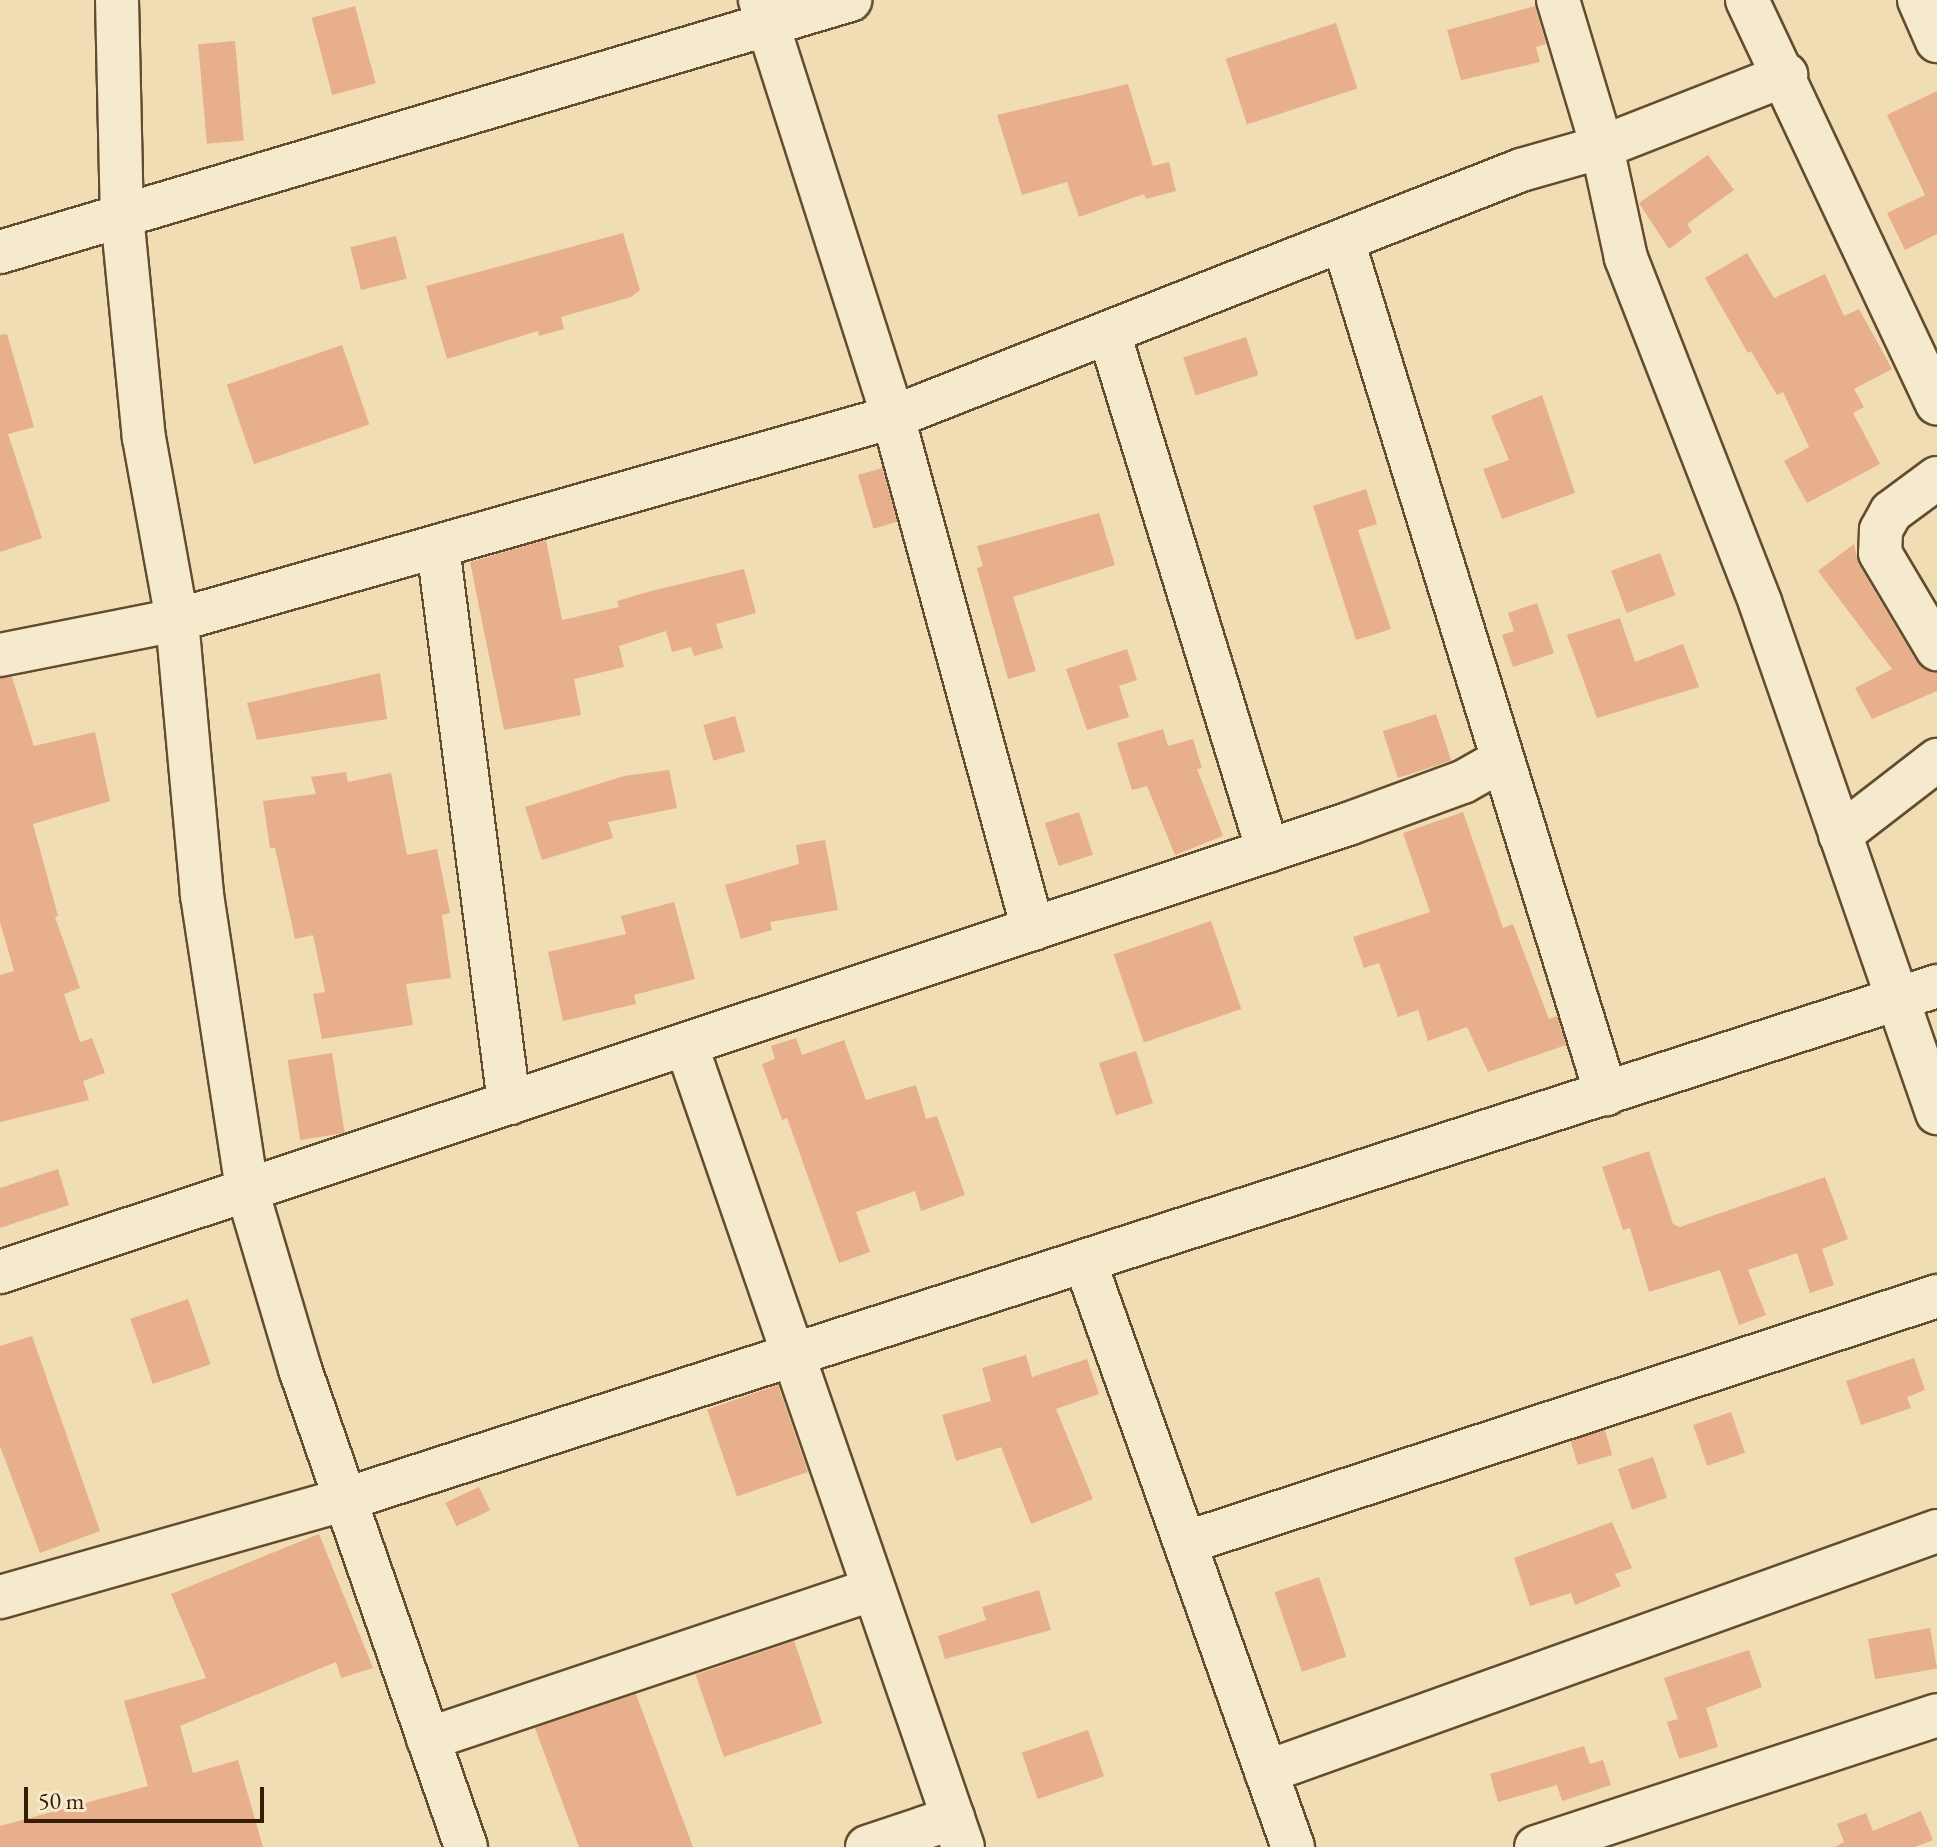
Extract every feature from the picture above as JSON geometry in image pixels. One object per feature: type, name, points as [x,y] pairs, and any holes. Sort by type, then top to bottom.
[{"type":"street","points":[[117,0],[122,215],[144,438],[177,620],[202,895],[247,1190],[346,1499],[466,1847]]},
{"type":"street","points":[[0,252],[764,12],[850,0]]},
{"type":"street","points":[[1558,0],[1602,147],[1626,258],[1760,602],[1937,1113]]},
{"type":"street","points":[[1747,0],[1786,75],[1937,403]]},
{"type":"street","points":[[1919,0],[1937,41]]},
{"type":"street","points":[[764,12],[893,417],[1033,929]]},
{"type":"street","points":[[0,655],[177,620],[893,417],[1521,170],[1602,147],[1786,75]]},
{"type":"street","points":[[1343,241],[1500,761],[1606,1094]]},
{"type":"street","points":[[1109,333],[1268,851]]},
{"type":"street","points":[[1937,478],[1891,512],[1881,530],[1880,553],[1937,649]]},
{"type":"street","points":[[438,547],[509,1103]]},
{"type":"street","points":[[1840,835],[1937,760]]},
{"type":"street","points":[[0,1272],[1430,796],[1500,761]]},
{"type":"street","points":[[0,1597],[346,1499],[1937,986]]},
{"type":"street","points":[[686,1044],[958,1832],[867,1847]]},
{"type":"street","points":[[1085,1262],[1293,1847]]},
{"type":"street","points":[[1185,1543],[1937,1296]]},
{"type":"street","points":[[1266,1772],[1937,1531]]},
{"type":"street","points":[[428,1739],[873,1589]]},
{"type":"street","points":[[1536,1847],[1937,1715]]},
{"type":"building","points":[[355,6],[376,83],[332,95],[312,18]]},
{"type":"building","points":[[1535,6],[1546,44],[1536,47],[1540,62],[1461,80],[1447,30]]},
{"type":"building","points":[[1336,23],[1357,89],[1247,124],[1226,59]]},
{"type":"building","points":[[235,41],[244,141],[207,144],[198,44]]},
{"type":"building","points":[[1128,84],[1153,166],[1169,162],[1176,191],[1146,199],[1144,194],[1079,217],[1067,182],[1022,195],[997,115]]},
{"type":"building","points":[[1937,91],[1937,234],[1905,250],[1887,213],[1925,195],[1887,115]]},
{"type":"building","points":[[1708,155],[1734,190],[1687,224],[1692,232],[1669,249],[1639,203]]},
{"type":"building","points":[[623,233],[640,290],[631,297],[561,317],[564,329],[539,336],[538,331],[447,359],[426,286]]},
{"type":"building","points":[[396,236],[407,279],[361,290],[350,247]]},
{"type":"building","points":[[1747,253],[1774,298],[1825,274],[1844,316],[1859,309],[1892,369],[1854,389],[1864,407],[1853,413],[1880,464],[1807,503],[1784,461],[1809,447],[1783,392],[1777,395],[1751,351],[1748,353],[1705,278]]},
{"type":"building","points":[[7,334],[34,427],[8,434],[42,538],[0,552],[0,335]]},
{"type":"building","points":[[1246,337],[1258,375],[1196,395],[1183,357]]},
{"type":"building","points":[[342,345],[369,424],[254,464],[227,385]]},
{"type":"building","points":[[1542,395],[1575,493],[1502,519],[1483,469],[1509,460],[1491,416]]},
{"type":"building","points":[[882,468],[897,522],[873,529],[858,475]]},
{"type":"building","points":[[1366,489],[1377,524],[1358,530],[1391,629],[1356,640],[1313,506]]},
{"type":"building","points":[[1099,513],[1115,565],[1013,597],[1036,671],[1008,679],[977,568],[983,566],[977,546]]},
{"type":"building","points":[[546,540],[562,620],[619,607],[617,601],[651,591],[744,569],[756,613],[716,624],[723,648],[694,656],[691,647],[672,652],[666,631],[619,646],[624,667],[574,679],[581,715],[504,730],[470,562]]},
{"type":"building","points":[[1854,544],[1859,565],[1916,661],[1937,673],[1937,691],[1872,719],[1855,688],[1892,669],[1818,571]]},
{"type":"building","points":[[1660,553],[1675,595],[1627,613],[1611,571]]},
{"type":"building","points":[[1537,603],[1554,653],[1513,667],[1502,635],[1514,631],[1508,613]]},
{"type":"building","points":[[1620,618],[1635,662],[1683,644],[1699,687],[1597,718],[1567,635]]},
{"type":"building","points":[[1127,649],[1137,680],[1119,686],[1129,717],[1087,730],[1066,669]]},
{"type":"building","points":[[380,673],[387,719],[257,740],[247,703]]},
{"type":"building","points":[[12,677],[34,746],[95,732],[110,801],[33,824],[58,916],[55,917],[80,988],[64,994],[80,1042],[92,1038],[105,1073],[83,1081],[89,1100],[0,1122],[0,975],[14,971],[0,922],[0,678]]},
{"type":"building","points":[[1436,714],[1451,761],[1398,778],[1383,731]]},
{"type":"building","points":[[735,716],[745,752],[713,761],[703,725]]},
{"type":"building","points":[[1163,729],[1168,746],[1193,739],[1202,768],[1197,769],[1223,836],[1175,855],[1147,786],[1132,790],[1117,743]]},
{"type":"building","points":[[669,770],[677,808],[608,822],[613,838],[542,860],[525,807],[624,776]]},
{"type":"building","points":[[346,772],[348,782],[391,773],[407,855],[437,849],[450,913],[442,915],[451,978],[406,984],[413,1025],[322,1039],[313,994],[325,992],[313,935],[295,939],[275,848],[270,848],[263,801],[316,794],[311,777]]},
{"type":"building","points":[[1079,812],[1093,855],[1059,866],[1045,823]]},
{"type":"building","points":[[1463,812],[1503,928],[1513,924],[1549,1019],[1557,1016],[1566,1045],[1488,1072],[1467,1027],[1428,1041],[1418,1010],[1398,1017],[1379,963],[1364,968],[1353,937],[1430,912],[1403,833]]},
{"type":"building","points":[[825,840],[838,910],[770,922],[772,930],[741,939],[725,885],[799,864],[796,845]]},
{"type":"building","points":[[674,902],[695,979],[634,995],[636,1004],[563,1021],[548,952],[626,934],[621,916]]},
{"type":"building","points":[[1211,921],[1241,1009],[1144,1042],[1114,955]]},
{"type":"building","points":[[796,1038],[802,1055],[844,1040],[866,1100],[916,1085],[926,1119],[937,1116],[965,1195],[921,1211],[915,1191],[856,1212],[870,1252],[839,1263],[787,1118],[782,1120],[762,1064],[775,1059],[771,1046]]},
{"type":"building","points":[[1136,1051],[1153,1103],[1116,1115],[1099,1063]]},
{"type":"building","points":[[332,1053],[345,1133],[300,1140],[288,1060]]},
{"type":"building","points":[[1649,1151],[1673,1224],[1680,1227],[1825,1177],[1848,1239],[1822,1249],[1834,1285],[1810,1293],[1797,1253],[1748,1270],[1766,1315],[1739,1325],[1720,1270],[1649,1292],[1630,1228],[1623,1230],[1602,1167]]},
{"type":"building","points":[[58,1169],[69,1205],[0,1228],[0,1188]]},
{"type":"building","points":[[188,1299],[210,1364],[153,1384],[130,1319]]},
{"type":"building","points":[[32,1336],[100,1531],[40,1553],[0,1446],[0,1346]]},
{"type":"building","points":[[1026,1355],[1032,1377],[1087,1359],[1099,1394],[1056,1409],[1093,1499],[1031,1524],[1001,1447],[956,1461],[942,1415],[991,1401],[982,1368]]},
{"type":"building","points":[[1914,1358],[1925,1390],[1907,1397],[1911,1408],[1861,1425],[1846,1381]]},
{"type":"building","points":[[778,1385],[808,1472],[737,1496],[707,1409]]},
{"type":"building","points":[[1731,1412],[1745,1453],[1707,1466],[1693,1425]]},
{"type":"building","points":[[1605,1430],[1612,1455],[1578,1465],[1570,1440]]},
{"type":"building","points":[[1653,1457],[1667,1498],[1632,1510],[1618,1469]]},
{"type":"building","points":[[479,1487],[490,1511],[456,1526],[445,1503]]},
{"type":"building","points":[[1612,1522],[1632,1568],[1615,1574],[1621,1586],[1575,1605],[1571,1593],[1530,1606],[1514,1558]]},
{"type":"building","points":[[319,1534],[373,1668],[341,1678],[336,1662],[180,1726],[193,1773],[238,1760],[263,1847],[0,1847],[0,1826],[148,1786],[124,1701],[206,1678],[171,1594]]},
{"type":"building","points":[[1319,1577],[1346,1656],[1302,1672],[1275,1592]]},
{"type":"building","points":[[1039,1590],[1051,1630],[945,1659],[938,1636],[986,1620],[982,1607]]},
{"type":"building","points":[[1930,1628],[1937,1668],[1875,1679],[1868,1639]]},
{"type":"building","points":[[794,1641],[822,1723],[724,1757],[696,1675]]},
{"type":"building","points":[[1749,1650],[1762,1687],[1706,1708],[1718,1747],[1679,1759],[1667,1722],[1678,1719],[1664,1678]]},
{"type":"building","points":[[636,1694],[693,1847],[579,1847],[535,1728]]},
{"type":"building","points":[[1088,1730],[1104,1776],[1038,1799],[1022,1753]]},
{"type":"building","points":[[1584,1746],[1590,1764],[1603,1760],[1611,1785],[1562,1801],[1557,1785],[1498,1802],[1490,1774]]},
{"type":"building","points":[[1921,1811],[1933,1840],[1915,1847],[1835,1847],[1844,1842],[1837,1824],[1866,1813],[1873,1831]]}]
